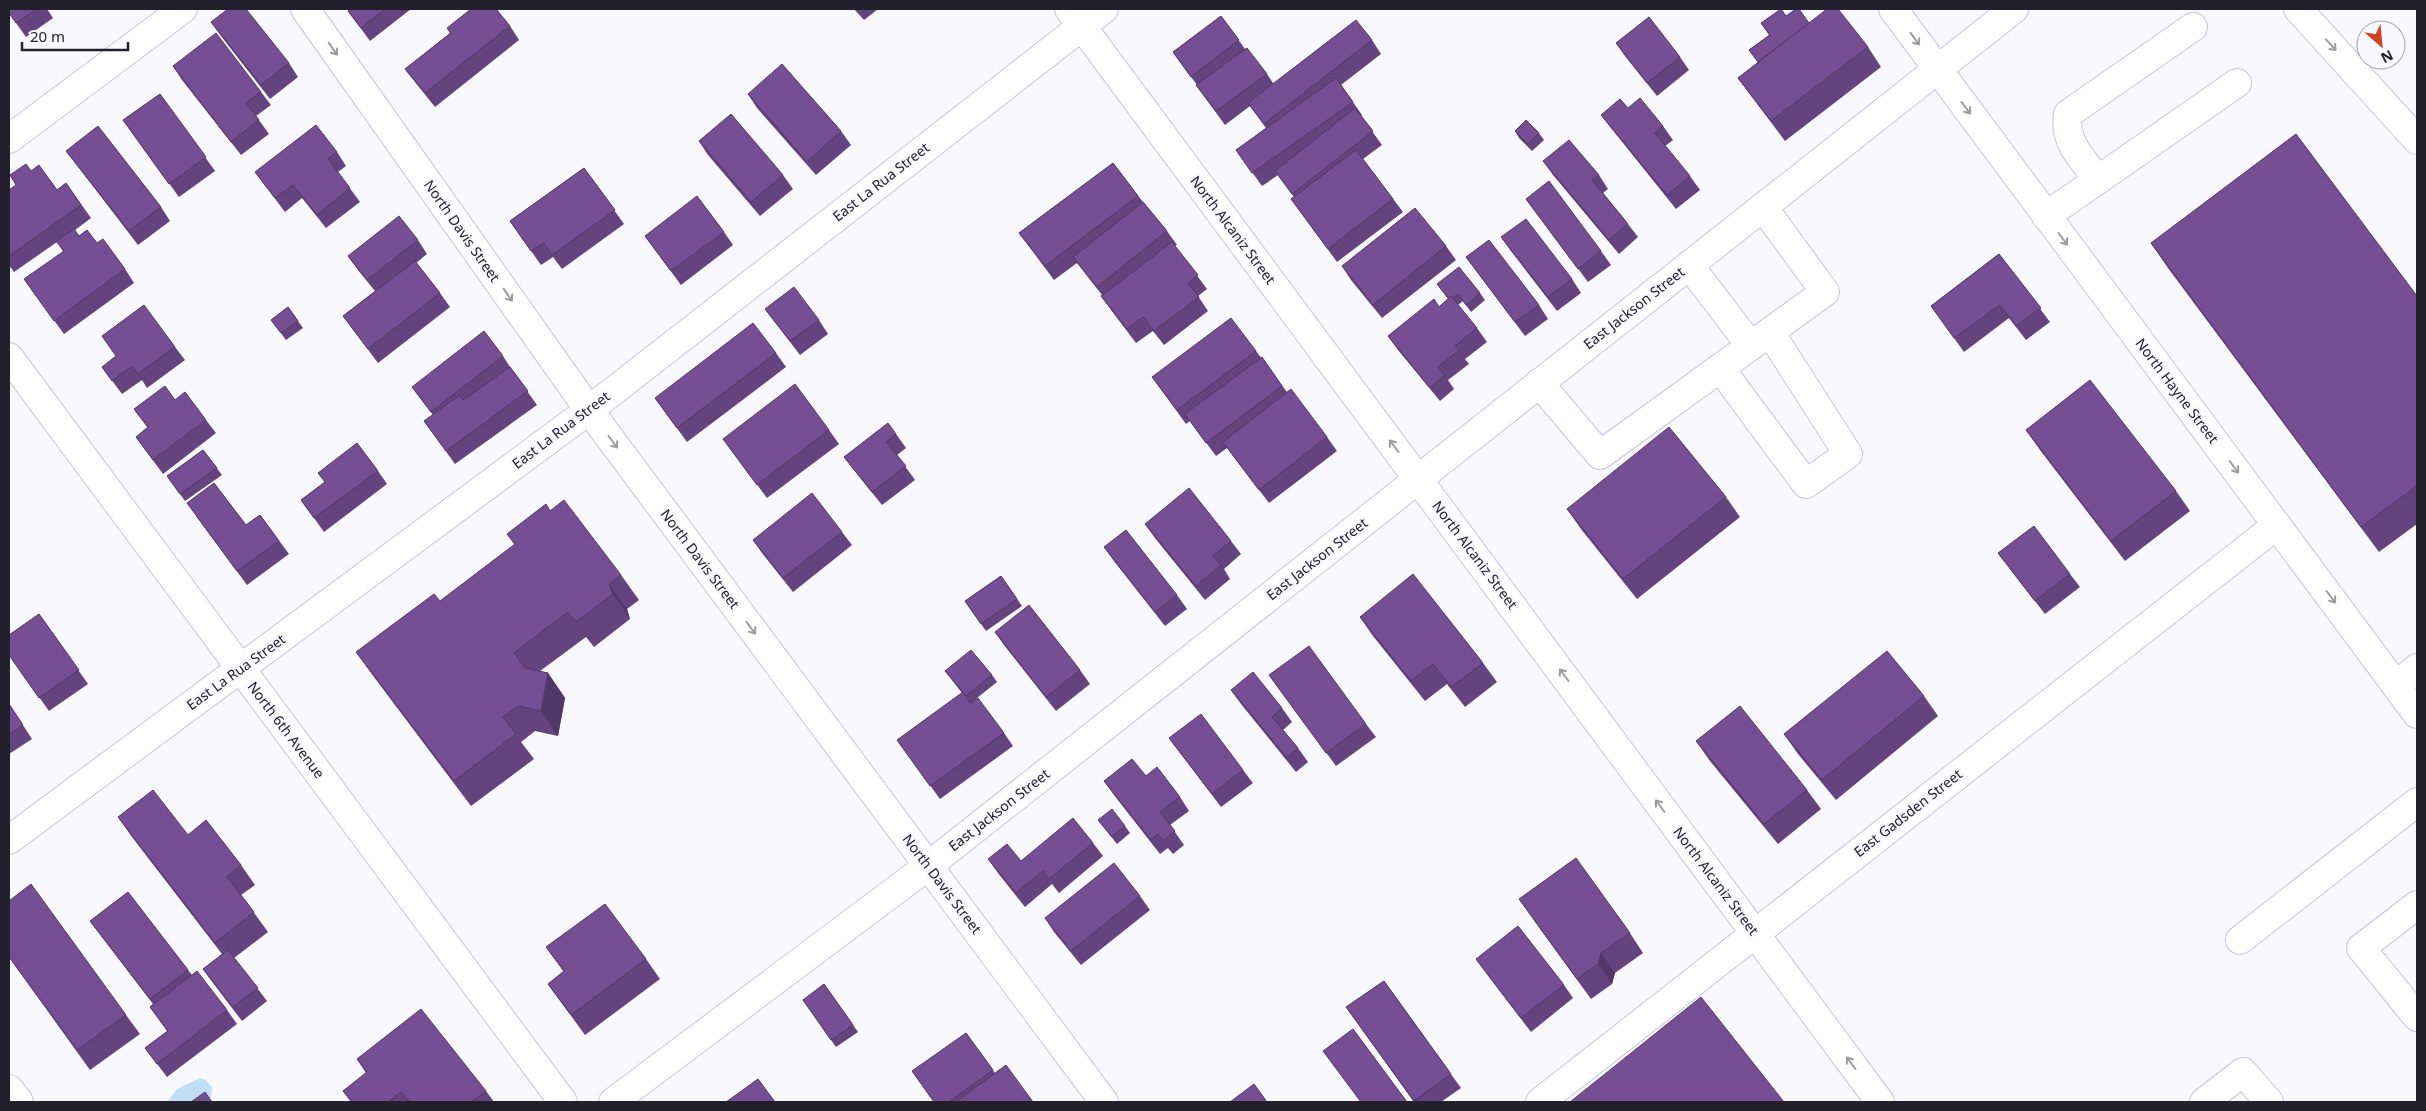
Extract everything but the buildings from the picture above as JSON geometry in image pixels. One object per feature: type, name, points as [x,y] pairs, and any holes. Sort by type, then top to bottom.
[{"type":"main road","points":[[9,139],[183,9]]},
{"type":"main road","name":"North Davis Street","points":[[305,9],[589,410],[1104,1102]]},
{"type":"main road","name":"East La Rua Street","points":[[9,840],[589,410],[1075,18],[1104,9]]},
{"type":"main road","name":"North Hayne Street","points":[[1893,9],[2417,714]]},
{"type":"main road","name":"East Jackson Street","points":[[613,1102],[928,866],[2014,9]]},
{"type":"main road","points":[[2298,9],[2417,140]]},
{"type":"main road","name":"North Alcaniz Street","points":[[1075,18],[1880,1102]]},
{"type":"main road","points":[[2098,180],[2068,140],[2066,127],[2068,114],[2193,27]]},
{"type":"main road","points":[[2046,216],[2237,83]]},
{"type":"main road","points":[[1539,383],[1600,455],[1825,292],[1763,207]]},
{"type":"main road","points":[[1689,265],[1761,339],[1848,454],[1806,484],[1720,368]]},
{"type":"main road","name":"North 6th Avenue","points":[[9,357],[564,1102]]},
{"type":"main road","name":"East Gadsden Street","points":[[1540,1102],[2277,525]]},
{"type":"main road","points":[[2396,685],[2417,668]]},
{"type":"main road","points":[[2240,940],[2417,802]]},
{"type":"main road","points":[[2417,905],[2361,948],[2417,1017]]},
{"type":"main road","points":[[2204,1102],[2243,1072],[2269,1102]]},
{"type":"main road","points":[[9,1089],[19,1102]]},
{"type":"water","points":[[200,1078],[206,1080],[212,1088],[211,1098],[198,1102],[167,1102],[177,1089]]}]
